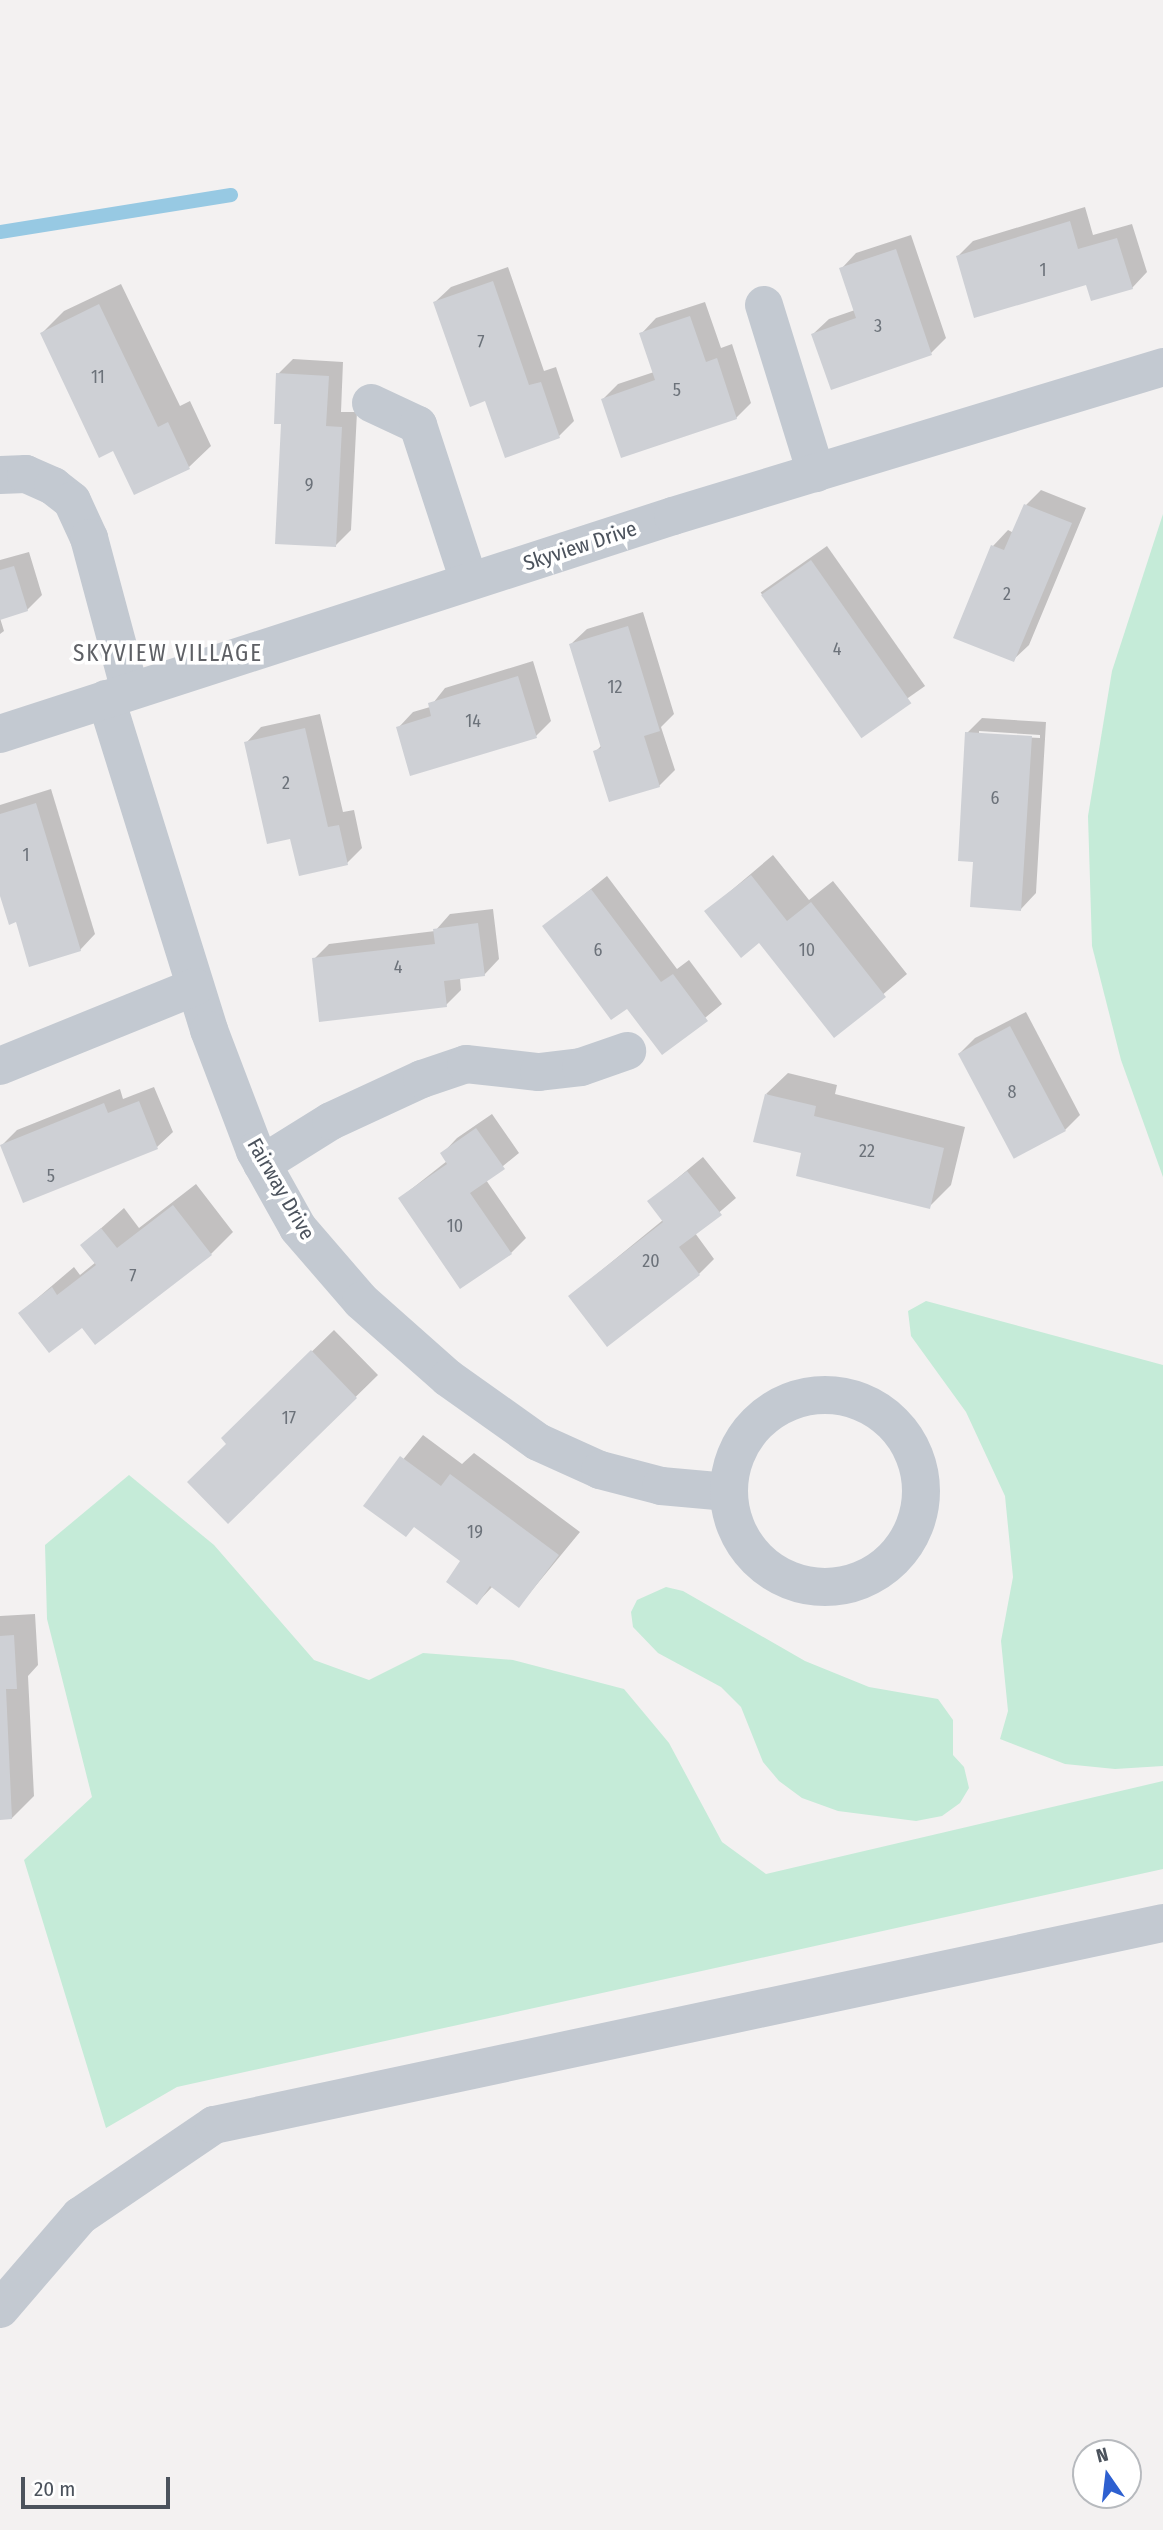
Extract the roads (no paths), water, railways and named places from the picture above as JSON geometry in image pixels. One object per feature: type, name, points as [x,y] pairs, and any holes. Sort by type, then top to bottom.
[{"type":"street","points":[[764,305],[816,473]]},
{"type":"street","name":"Skyview Drive","points":[[0,734],[469,581],[1163,367]]},
{"type":"street","points":[[371,403],[418,425],[469,581]]},
{"type":"street","name":"Fairway Drive","points":[[0,475],[26,474],[53,486],[72,501],[89,537],[118,695],[195,987],[262,1164],[298,1228],[361,1301],[448,1378],[526,1434],[600,1470],[661,1486],[728,1492]]},
{"type":"street","points":[[0,1066],[195,987]]},
{"type":"street","points":[[262,1164],[331,1121],[422,1079],[466,1064],[539,1072],[581,1067],[627,1051]]},
{"type":"street","points":[[825,1395],[855,1399],[890,1419],[914,1452],[922,1492],[919,1513],[900,1551],[867,1577],[825,1587],[783,1578],[765,1566],[738,1533],[728,1492],[737,1452],[760,1419],[795,1399],[825,1395]]},
{"type":"street","points":[[0,2309],[80,2216],[214,2125],[1163,1923]]},
{"type":"waterway","points":[[0,232],[231,195]]},
{"type":"district","name":"SKYVIEW VILLAGE","points":[[168,653]]}]
